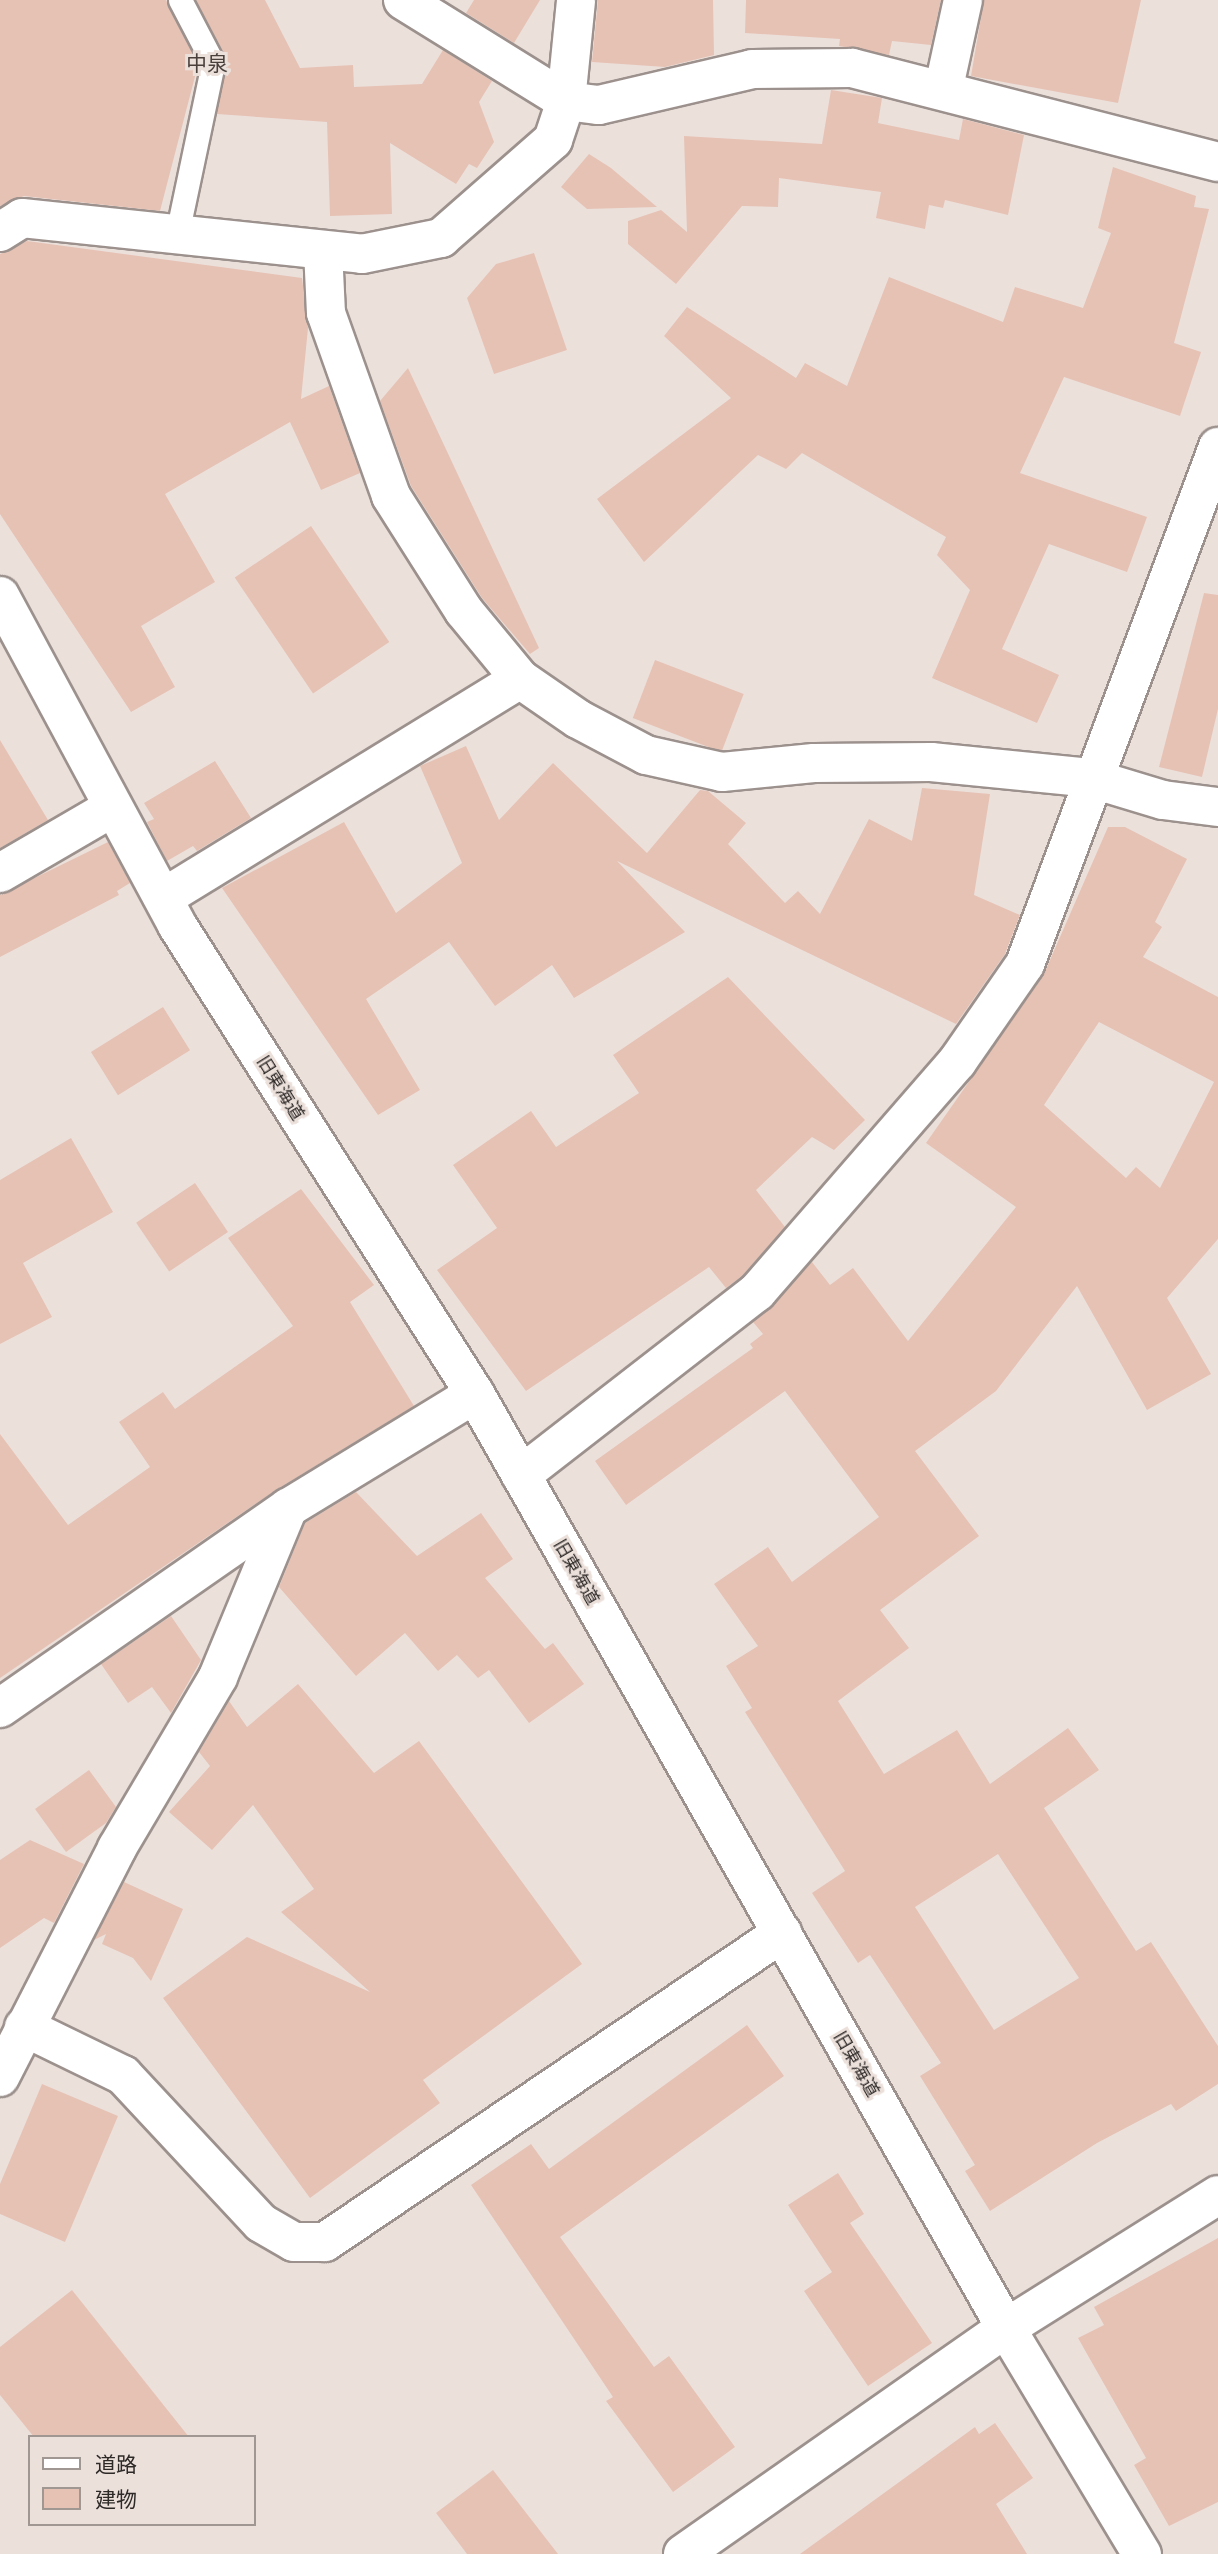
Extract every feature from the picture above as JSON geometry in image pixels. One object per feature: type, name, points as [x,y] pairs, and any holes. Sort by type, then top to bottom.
[{"type":"street","points":[[403,0],[566,101],[599,105],[752,69],[852,68],[944,87],[1218,162]]},
{"type":"street","points":[[0,232],[22,218],[362,254],[441,238],[553,139],[566,101],[576,0]]},
{"type":"street","points":[[944,87],[962,0]]},
{"type":"street","points":[[323,250],[329,325],[391,496],[464,611],[520,679],[646,755],[722,772],[814,763],[931,762],[1090,778],[1163,800],[1218,807]]},
{"type":"street","points":[[521,1475],[757,1292],[957,1062],[1025,964],[1090,778],[1218,447]]},
{"type":"street","name":"旧東海道","points":[[4,614],[110,809],[166,896],[177,925],[475,1394],[1006,2329],[1142,2554]]},
{"type":"street","points":[[166,896],[520,679]]},
{"type":"street","points":[[0,873],[110,809]]},
{"type":"street","points":[[0,1708],[288,1508],[475,1394]]},
{"type":"street","points":[[0,2077],[117,1848],[218,1677],[288,1508]]},
{"type":"street","points":[[24,2027],[123,2075],[261,2223],[294,2242],[325,2242],[782,1933]]},
{"type":"street","points":[[683,2554],[1006,2329],[1218,2195]]},
{"type":"lane","points":[[177,234],[212,64],[180,0]]},
{"type":"building","points":[[0,0],[166,0],[198,65],[160,211],[24,196],[0,206]]},
{"type":"building","points":[[196,0],[265,0],[300,68],[353,65],[354,87],[422,84],[443,50],[492,81],[479,102],[494,142],[477,168],[469,164],[456,184],[390,143],[392,214],[330,216],[327,122],[217,114],[226,57]]},
{"type":"building","points":[[474,0],[540,0],[514,43],[466,13]]},
{"type":"building","points":[[598,0],[713,0],[714,55],[665,67],[592,62]]},
{"type":"building","points":[[746,0],[941,0],[931,45],[892,41],[889,55],[839,46],[840,39],[745,33]]},
{"type":"building","points":[[984,0],[1141,0],[1118,103],[971,76]]},
{"type":"building","points":[[831,90],[882,98],[878,123],[959,140],[963,119],[1024,135],[1008,215],[945,200],[943,208],[929,205],[925,229],[876,218],[881,192],[779,178],[778,207],[742,206],[676,284],[628,244],[628,221],[661,210],[687,232],[684,136],[822,144]]},
{"type":"building","points":[[589,154],[611,168],[657,207],[587,209],[561,187]]},
{"type":"building","points":[[1113,167],[1196,196],[1194,207],[1209,209],[1174,343],[1201,352],[1180,416],[1064,377],[1020,473],[1147,517],[1127,572],[1049,544],[1002,649],[1059,675],[1037,723],[932,678],[970,590],[937,555],[946,537],[802,453],[786,469],[758,455],[644,562],[597,499],[731,398],[664,336],[687,307],[796,378],[805,363],[847,386],[889,277],[1003,322],[1015,287],[1083,308],[1111,233],[1098,228]]},
{"type":"building","points":[[27,241],[302,278],[308,328],[301,399],[329,386],[360,473],[321,490],[290,422],[165,494],[215,582],[141,626],[175,687],[131,712],[0,514],[0,254]]},
{"type":"building","points":[[534,253],[567,350],[494,374],[467,298],[496,264]]},
{"type":"building","points":[[408,368],[539,648],[530,654],[482,598],[411,486],[380,401]]},
{"type":"building","points":[[311,526],[389,642],[313,694],[235,577]]},
{"type":"building","points":[[1204,593],[1218,595],[1218,709],[1202,777],[1159,767]]},
{"type":"building","points":[[655,660],[744,694],[721,752],[633,718]]},
{"type":"building","points":[[0,740],[48,820],[0,848]]},
{"type":"building","points":[[466,746],[499,820],[553,763],[647,853],[700,790],[708,791],[746,823],[728,844],[785,903],[798,891],[820,914],[869,819],[912,841],[922,788],[990,794],[974,895],[1020,915],[1005,954],[956,1024],[617,861],[685,932],[574,998],[552,965],[495,1006],[449,942],[366,999],[420,1090],[378,1115],[222,888],[344,822],[396,913],[462,863],[420,766]]},
{"type":"building","points":[[215,761],[251,818],[197,851],[193,846],[167,861],[147,822],[154,819],[144,803]]},
{"type":"building","points":[[1108,827],[1125,827],[1187,859],[1155,922],[1162,927],[1143,957],[1218,997],[1218,1239],[1167,1298],[1211,1374],[1147,1410],[1077,1286],[996,1391],[915,1451],[979,1536],[880,1610],[909,1648],[838,1701],[884,1774],[957,1730],[990,1784],[1068,1728],[1099,1770],[1044,1808],[1136,1951],[1151,1942],[1218,2046],[1218,2084],[1176,2111],[1171,2104],[1097,2143],[990,2211],[965,2171],[975,2165],[920,2076],[941,2063],[870,1955],[858,1963],[812,1893],[845,1871],[745,1712],[752,1708],[726,1666],[758,1646],[714,1584],[768,1547],[792,1582],[879,1517],[785,1391],[626,1505],[595,1461],[753,1348],[750,1344],[763,1334],[753,1322],[812,1262],[830,1285],[853,1268],[908,1341],[1016,1207],[926,1143],[1043,976]],"holes":[[[1099,1022],[1214,1082],[1160,1188],[1136,1167],[1126,1178],[1044,1105]],[[998,1854],[1079,1978],[994,2030],[915,1907]]]},
{"type":"building","points":[[108,842],[130,883],[117,891],[119,895],[0,957],[0,895]]},
{"type":"building","points":[[728,977],[865,1120],[834,1150],[812,1137],[756,1190],[785,1227],[742,1276],[726,1288],[709,1267],[526,1391],[437,1270],[497,1228],[453,1165],[531,1111],[556,1147],[639,1093],[613,1055]]},
{"type":"building","points":[[163,1007],[190,1050],[118,1095],[91,1052]]},
{"type":"building","points":[[71,1138],[113,1212],[23,1263],[52,1317],[0,1344],[0,1180]]},
{"type":"building","points":[[195,1183],[228,1232],[169,1272],[136,1223]]},
{"type":"building","points":[[301,1189],[374,1285],[350,1302],[414,1406],[276,1490],[0,1678],[0,1434],[68,1525],[150,1467],[119,1422],[163,1392],[175,1409],[293,1326],[228,1238]]},
{"type":"building","points":[[356,1492],[417,1556],[481,1513],[513,1559],[485,1578],[545,1649],[553,1643],[584,1684],[529,1723],[489,1670],[478,1678],[457,1655],[438,1671],[405,1633],[356,1676],[279,1587],[305,1523]]},
{"type":"building","points":[[171,1616],[201,1660],[171,1713],[152,1687],[128,1703],[101,1664]]},
{"type":"building","points":[[298,1684],[374,1773],[419,1741],[582,1964],[423,2080],[440,2103],[310,2198],[163,1998],[247,1937],[370,1992],[281,1912],[314,1889],[253,1805],[212,1850],[169,1812],[210,1766],[199,1752],[229,1701],[247,1727]]},
{"type":"building","points":[[89,1770],[116,1807],[106,1823],[66,1852],[35,1809]]},
{"type":"building","points":[[30,1840],[84,1864],[54,1923],[44,1918],[0,1948],[0,1860]]},
{"type":"building","points":[[124,1882],[183,1909],[151,1981],[133,1958],[102,1944],[106,1934],[94,1940]]},
{"type":"building","points":[[747,2025],[784,2076],[560,2237],[654,2367],[669,2356],[735,2447],[673,2492],[606,2401],[613,2397],[471,2185],[531,2144],[549,2169]]},
{"type":"building","points":[[42,2084],[118,2116],[65,2242],[0,2214],[0,2184]]},
{"type":"building","points":[[838,2173],[864,2214],[850,2223],[932,2343],[868,2386],[804,2291],[832,2272],[788,2205]]},
{"type":"building","points":[[1218,2238],[1218,2502],[1169,2526],[1134,2465],[1146,2458],[1078,2338],[1104,2325],[1094,2307]]},
{"type":"building","points":[[72,2290],[187,2435],[32,2435],[0,2395],[0,2347]]},
{"type":"building","points":[[995,2423],[1033,2478],[996,2504],[1027,2554],[800,2554],[975,2427],[979,2434]]},
{"type":"building","points":[[493,2470],[558,2554],[467,2554],[436,2513]]},
{"type":"district","name":"中泉","points":[[207,63]]}]
